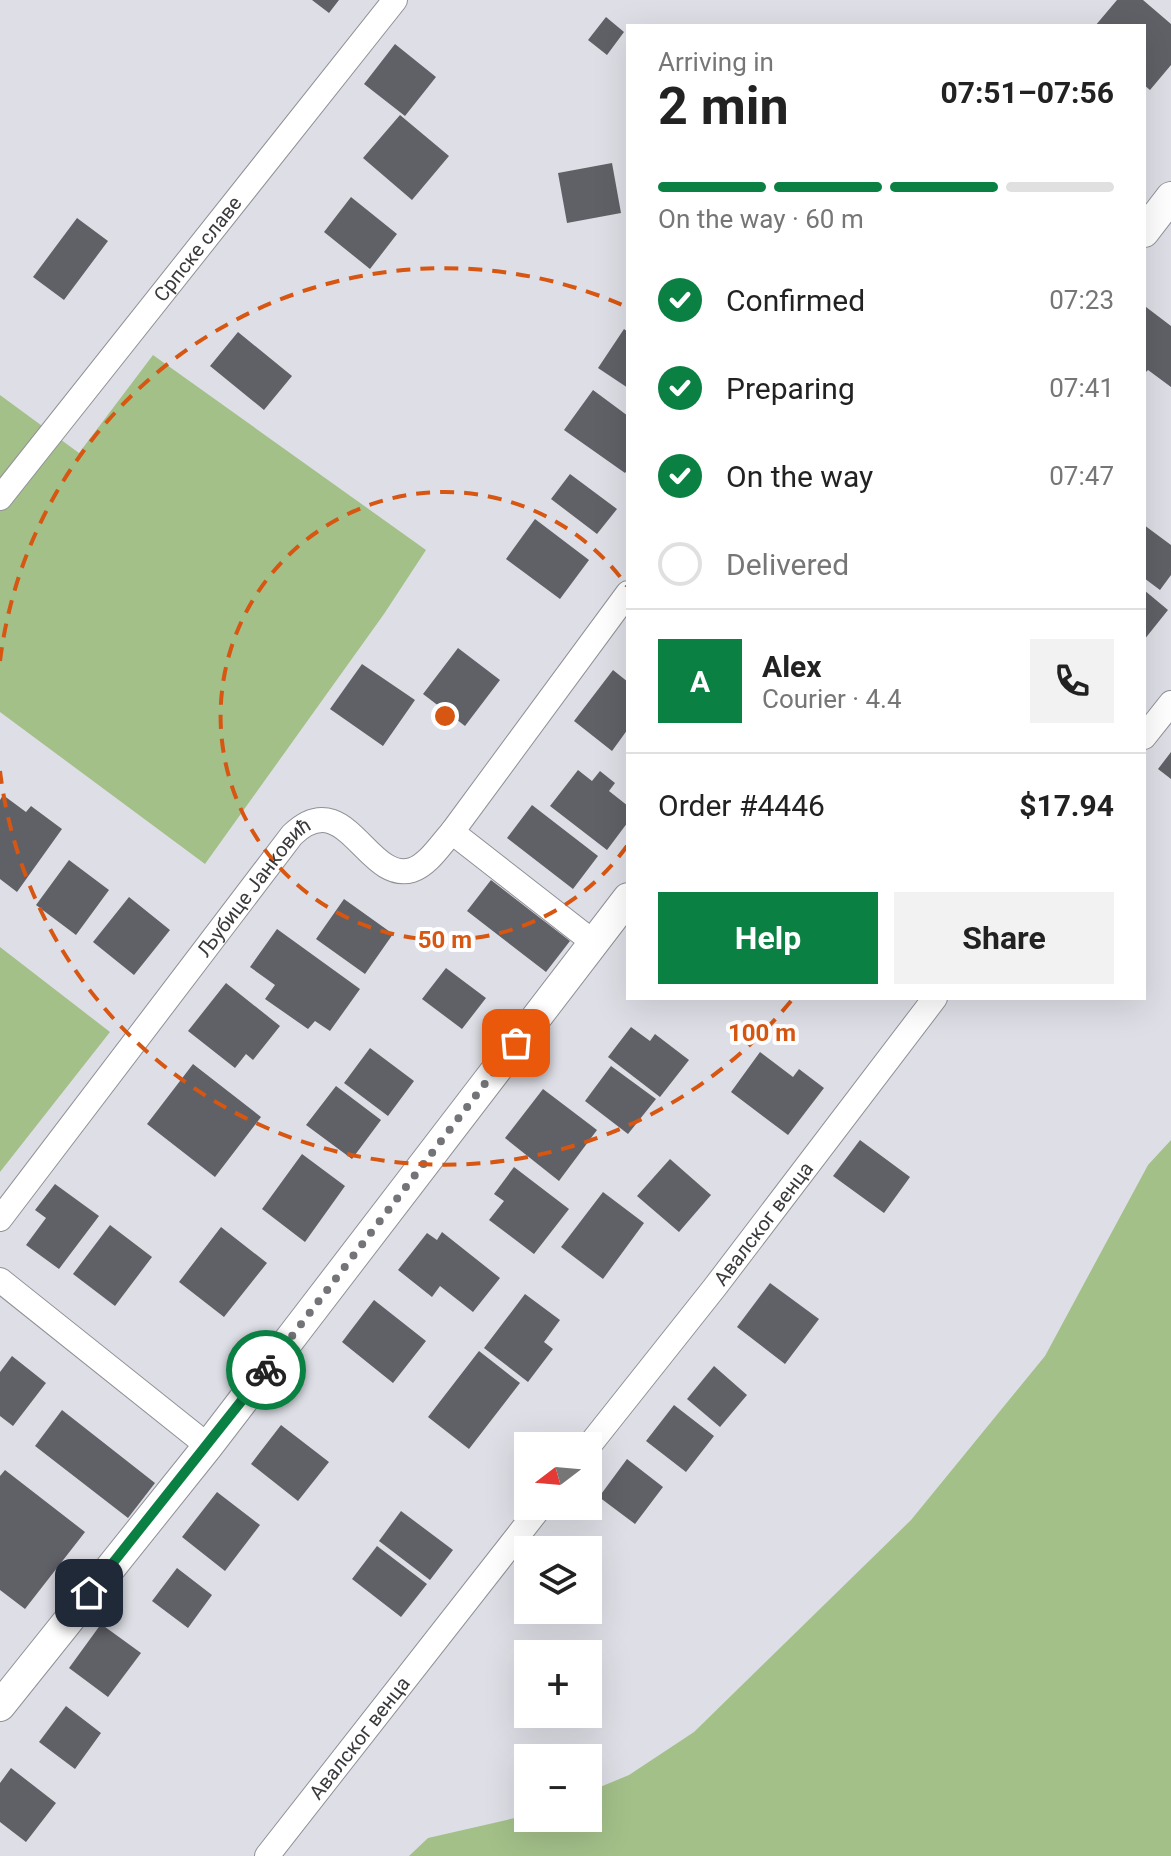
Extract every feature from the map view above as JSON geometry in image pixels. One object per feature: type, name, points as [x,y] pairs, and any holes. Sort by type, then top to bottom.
[{"type":"street","name":"Српске славе","points":[[0,498],[395,0]]},
{"type":"street","points":[[1146,229],[1171,197]]},
{"type":"street","name":"Љубице Јанковић","points":[[0,1219],[300,827],[311,820],[332,820],[381,862],[400,872],[423,864],[452,832],[626,596]]},
{"type":"street","points":[[1146,734],[1171,703]]},
{"type":"street","points":[[452,832],[593,942]]},
{"type":"street","points":[[0,1706],[208,1446],[626,901]]},
{"type":"street","name":"Авалског венца","points":[[600,1432],[715,1287],[933,1000]]},
{"type":"street","points":[[0,1280],[208,1446]]},
{"type":"street","name":"Авалског венца","points":[[267,1856],[530,1520]]},
{"type":"green space","points":[[153,355],[426,550],[384,614],[205,864],[0,712],[0,395],[79,453]]},
{"type":"green space","points":[[0,947],[110,1032],[0,1172]]},
{"type":"green space","points":[[1171,1140],[1171,1856],[409,1856],[428,1838],[514,1818],[514,1832],[602,1832],[602,1786],[629,1775],[694,1732],[911,1520],[1045,1356],[1148,1165]]},
{"type":"building","points":[[312,0],[339,0],[329,13]]},
{"type":"building","points":[[1117,0],[1143,0],[1171,24],[1171,65],[1150,90],[1146,87],[1146,24],[1097,24]]},
{"type":"building","points":[[606,17],[624,32],[607,55],[588,40]]},
{"type":"building","points":[[395,44],[436,77],[405,116],[364,84]]},
{"type":"building","points":[[400,115],[449,156],[412,200],[363,158]]},
{"type":"building","points":[[612,163],[621,213],[567,223],[558,173]]},
{"type":"building","points":[[351,197],[397,234],[370,269],[324,232]]},
{"type":"building","points":[[77,218],[108,241],[64,300],[33,277]]},
{"type":"building","points":[[1146,307],[1171,326],[1171,387],[1148,370],[1146,372]]},
{"type":"building","points":[[624,329],[626,387],[598,368]]},
{"type":"building","points":[[238,332],[292,376],[264,410],[210,366]]},
{"type":"building","points":[[593,390],[626,415],[626,472],[625,473],[564,430]]},
{"type":"building","points":[[570,474],[617,509],[597,534],[551,499]]},
{"type":"building","points":[[535,519],[589,560],[560,599],[506,559]]},
{"type":"building","points":[[1146,526],[1171,545],[1171,575],[1160,590],[1146,580]]},
{"type":"building","points":[[1146,592],[1168,610],[1146,638]]},
{"type":"building","points":[[458,648],[500,680],[465,726],[423,694]]},
{"type":"building","points":[[362,664],[415,700],[383,746],[330,709]]},
{"type":"building","points":[[613,670],[626,680],[626,732],[612,751],[574,721]]},
{"type":"building","points":[[1171,752],[1171,779],[1158,769]]},
{"type":"building","points":[[578,770],[592,781],[600,771],[615,783],[609,791],[626,804],[626,825],[607,850],[550,806]]},
{"type":"building","points":[[3,795],[26,812],[31,806],[62,829],[17,892],[0,879],[0,800]]},
{"type":"building","points":[[532,805],[598,856],[573,889],[507,838]]},
{"type":"building","points":[[69,860],[109,890],[76,935],[36,905]]},
{"type":"building","points":[[491,880],[570,941],[546,972],[467,911]]},
{"type":"building","points":[[129,897],[170,930],[134,975],[93,942]]},
{"type":"building","points":[[344,899],[393,934],[365,974],[316,939]]},
{"type":"building","points":[[277,929],[360,989],[330,1031],[315,1021],[308,1029],[265,999],[275,985],[250,967]]},
{"type":"building","points":[[446,968],[486,998],[462,1029],[422,999]]},
{"type":"building","points":[[226,983],[280,1026],[253,1060],[246,1054],[235,1068],[188,1031]]},
{"type":"building","points":[[631,1027],[650,1041],[655,1034],[689,1060],[660,1097],[608,1057]]},
{"type":"building","points":[[370,1048],[414,1081],[388,1116],[344,1083]]},
{"type":"building","points":[[760,1052],[793,1077],[799,1069],[824,1088],[788,1135],[731,1092]]},
{"type":"building","points":[[193,1064],[261,1117],[215,1177],[147,1124]]},
{"type":"building","points":[[611,1066],[656,1099],[628,1134],[585,1101]]},
{"type":"building","points":[[336,1086],[381,1120],[352,1159],[306,1125]]},
{"type":"building","points":[[543,1089],[597,1130],[559,1181],[505,1138]]},
{"type":"building","points":[[860,1140],[910,1177],[884,1213],[833,1176]]},
{"type":"building","points":[[302,1154],[345,1186],[305,1242],[262,1209]]},
{"type":"building","points":[[670,1159],[711,1195],[679,1232],[637,1196]]},
{"type":"building","points":[[514,1167],[569,1209],[534,1254],[489,1220],[504,1201],[494,1194]]},
{"type":"building","points":[[55,1184],[99,1216],[59,1269],[26,1245],[46,1218],[35,1210]]},
{"type":"building","points":[[603,1192],[644,1223],[603,1279],[561,1247]]},
{"type":"building","points":[[110,1225],[152,1257],[115,1306],[73,1274]]},
{"type":"building","points":[[221,1227],[267,1263],[224,1317],[179,1282]]},
{"type":"building","points":[[442,1232],[500,1278],[473,1312],[440,1286],[432,1297],[398,1270],[427,1233],[437,1240]]},
{"type":"building","points":[[770,1283],[819,1319],[785,1364],[737,1327]]},
{"type":"building","points":[[525,1294],[560,1320],[544,1342],[553,1349],[528,1382],[484,1348]]},
{"type":"building","points":[[374,1300],[426,1341],[393,1383],[342,1342]]},
{"type":"building","points":[[479,1351],[520,1383],[469,1449],[428,1417]]},
{"type":"building","points":[[12,1356],[46,1383],[13,1426],[0,1416],[0,1372]]},
{"type":"building","points":[[714,1366],[747,1395],[720,1427],[687,1399]]},
{"type":"building","points":[[674,1405],[714,1436],[686,1472],[646,1441]]},
{"type":"building","points":[[62,1410],[155,1483],[128,1518],[35,1446]]},
{"type":"building","points":[[281,1425],[329,1462],[298,1501],[251,1464]]},
{"type":"building","points":[[627,1459],[663,1487],[635,1524],[602,1499],[602,1493]]},
{"type":"building","points":[[5,1470],[85,1532],[25,1609],[0,1590],[0,1476]]},
{"type":"building","points":[[217,1492],[260,1525],[225,1571],[182,1537]]},
{"type":"building","points":[[401,1511],[453,1550],[430,1580],[379,1541]]},
{"type":"building","points":[[377,1546],[427,1584],[401,1617],[352,1579]]},
{"type":"building","points":[[177,1568],[212,1595],[188,1628],[152,1601]]},
{"type":"building","points":[[101,1624],[141,1653],[108,1697],[69,1668]]},
{"type":"building","points":[[66,1706],[101,1733],[75,1769],[39,1742]]},
{"type":"building","points":[[11,1768],[56,1803],[26,1842],[0,1822],[0,1783]]},
{"type":"way so far","points":[[266,1370],[516,1043]]},
{"type":"route","points":[[89,1593],[266,1370]]}]
